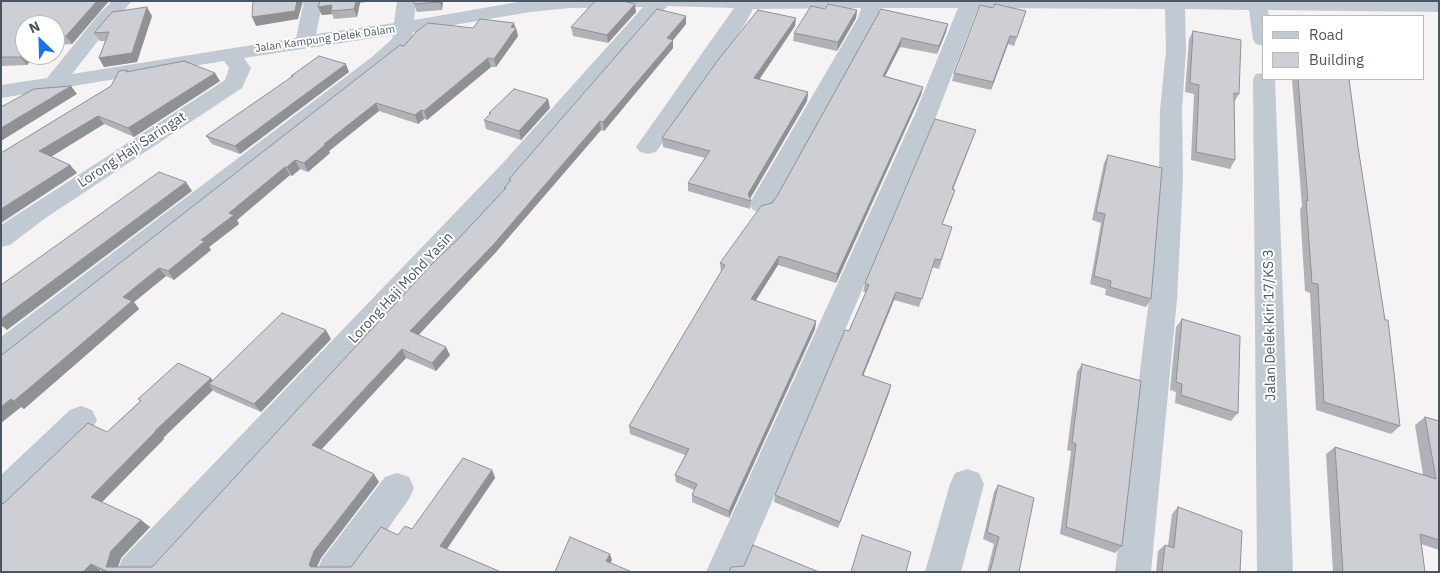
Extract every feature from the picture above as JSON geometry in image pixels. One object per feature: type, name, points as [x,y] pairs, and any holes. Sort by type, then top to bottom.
[{"type":"street","points":[[53,84],[105,19],[123,1]]},
{"type":"street","points":[[304,41],[314,1]]},
{"type":"street","points":[[1,353],[402,41],[402,28],[407,1]]},
{"type":"street","name":"Jalan Kampung Delek Dalam","points":[[1,92],[304,41],[402,28],[483,8],[570,2],[651,1]]},
{"type":"street","name":"Lorong Haji Mohd Yasin","points":[[135,572],[510,171],[650,11],[663,1]]},
{"type":"street","points":[[670,1],[747,3],[1257,3],[1439,6]]},
{"type":"street","points":[[762,204],[868,18],[872,2]]},
{"type":"street","points":[[648,147],[735,24],[747,3]]},
{"type":"street","points":[[724,572],[926,114],[970,3]]},
{"type":"street","points":[[1133,572],[1163,299],[1170,178],[1171,110],[1176,51],[1183,3]]},
{"type":"street","points":[[1257,3],[1262,29]]},
{"type":"street","name":"Lorong Haji Saringat","points":[[1,238],[234,83],[240,68],[235,60],[227,54]]},
{"type":"street","points":[[96,96],[108,88],[112,81],[112,73]]},
{"type":"street","name":"Jalan Delek Kiri 17/KS 3","points":[[1264,80],[1275,572]]},
{"type":"street","points":[[1,498],[81,420]]},
{"type":"street","points":[[943,572],[967,484]]},
{"type":"street","points":[[335,572],[397,488]]},
{"type":"building","points":[[1,1],[97,1],[66,36],[65,15],[15,15],[15,57],[1,57]]},
{"type":"building","points":[[253,1],[297,1],[295,11],[252,17]]},
{"type":"building","points":[[320,1],[356,1],[354,9],[331,11],[332,5],[318,7]]},
{"type":"building","points":[[414,1],[440,1],[440,2],[414,4]]},
{"type":"building","points":[[595,1],[623,1],[635,4],[607,35],[571,27]]},
{"type":"building","points":[[828,4],[857,10],[838,42],[794,33],[811,6],[825,9]]},
{"type":"building","points":[[995,4],[1026,11],[1017,37],[1010,36],[993,82],[954,73],[980,5],[993,8]]},
{"type":"building","points":[[147,7],[132,53],[99,58],[109,32],[94,33],[112,12]]},
{"type":"building","points":[[657,9],[686,16],[667,38],[673,40],[494,244],[410,331],[446,347],[432,363],[402,349],[312,445],[374,474],[314,551],[309,565],[311,567],[351,567],[381,527],[398,535],[405,526],[412,529],[463,458],[492,470],[440,546],[501,572],[108,572],[91,564],[83,572],[1,572],[1,504],[88,423],[107,432],[141,401],[138,399],[178,363],[211,378],[155,431],[91,497],[141,520],[111,551],[106,567],[152,567],[432,264],[506,188],[504,188],[511,180],[509,179]]},
{"type":"building","points":[[881,9],[948,24],[939,46],[902,38],[883,76],[923,87],[837,274],[779,256],[751,299],[816,321],[729,511],[692,495],[697,484],[675,475],[689,449],[629,426],[725,265],[720,263],[761,206],[772,203],[777,196]]},
{"type":"building","points":[[758,10],[796,18],[754,78],[808,92],[748,194],[751,201],[688,183],[710,151],[662,138],[718,60]]},
{"type":"building","points":[[480,19],[514,23],[511,27],[516,28],[494,59],[488,58],[424,111],[421,110],[415,115],[376,103],[324,144],[326,144],[304,163],[295,160],[285,167],[229,213],[234,215],[201,240],[205,241],[168,271],[159,268],[123,297],[132,301],[14,401],[11,399],[1,407],[1,355],[400,45],[404,46],[416,32],[428,23],[473,28]]},
{"type":"building","points":[[1193,31],[1241,40],[1239,94],[1234,93],[1235,160],[1196,152],[1199,85],[1190,83]]},
{"type":"building","points":[[319,56],[346,64],[235,146],[206,136],[293,76],[291,76]]},
{"type":"building","points":[[184,61],[215,73],[128,128],[98,116],[39,151],[70,165],[1,209],[1,153],[111,86],[119,71],[127,70],[126,72]]},
{"type":"building","points":[[1298,80],[1349,80],[1385,320],[1388,320],[1400,426],[1324,402],[1318,284],[1312,283],[1306,200],[1308,201]]},
{"type":"building","points":[[71,86],[1,128],[1,105],[3,106],[34,89]]},
{"type":"building","points":[[514,89],[548,99],[519,131],[484,120],[491,113],[489,113]]},
{"type":"building","points":[[935,119],[976,130],[952,189],[955,190],[942,224],[952,227],[941,260],[935,259],[922,299],[896,292],[862,375],[891,385],[840,522],[775,495],[845,330],[849,331],[869,285],[865,283]]},
{"type":"building","points":[[1108,155],[1162,168],[1151,299],[1110,287],[1111,281],[1094,276],[1105,214],[1096,212]]},
{"type":"building","points":[[159,172],[186,182],[1,319],[1,285]]},
{"type":"building","points":[[282,313],[326,330],[254,404],[209,384]]},
{"type":"building","points":[[1182,319],[1240,336],[1238,413],[1181,395],[1182,384],[1176,382]]},
{"type":"building","points":[[1082,364],[1141,381],[1122,546],[1066,527],[1076,444],[1072,442]]},
{"type":"building","points":[[1425,417],[1439,421],[1439,540],[1420,534],[1425,572],[1343,572],[1335,447],[1436,479]]},
{"type":"building","points":[[998,485],[1034,498],[1019,572],[990,572],[999,537],[987,532]]},
{"type":"building","points":[[1178,507],[1242,531],[1240,572],[1162,572],[1165,545],[1174,548]]},
{"type":"building","points":[[862,535],[911,552],[906,572],[851,572]]},
{"type":"building","points":[[570,537],[610,554],[606,561],[632,572],[555,572]]},
{"type":"building","points":[[753,545],[819,572],[729,572],[731,567],[744,566]]}]
